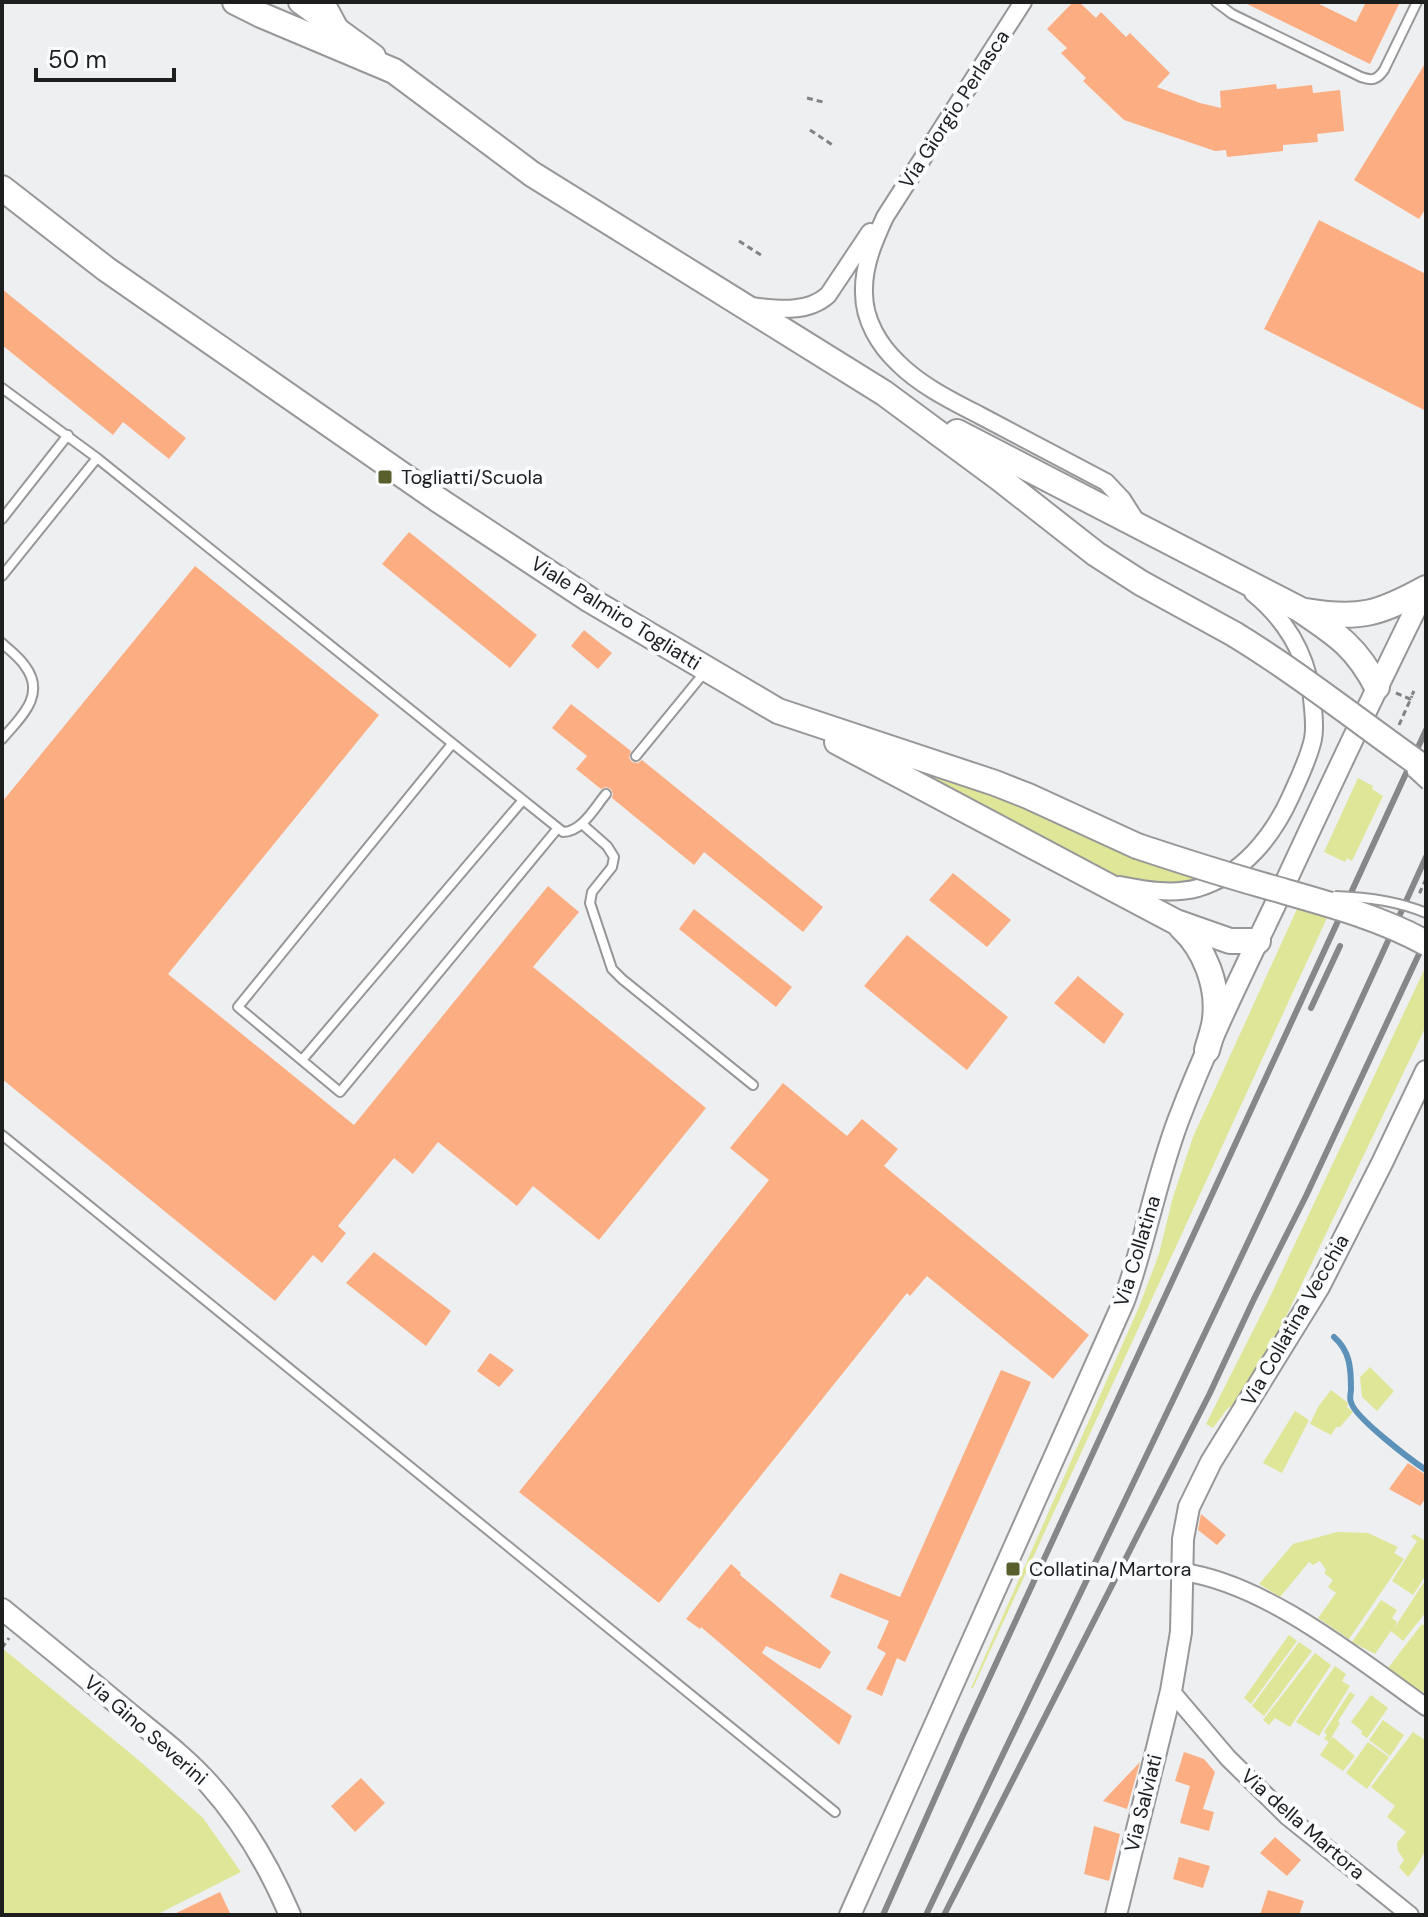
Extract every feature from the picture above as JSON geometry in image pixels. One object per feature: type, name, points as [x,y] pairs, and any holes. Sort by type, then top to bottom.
[{"type":"main road","points":[[235,2],[394,71]]},
{"type":"main road","points":[[300,2],[532,174],[884,393],[1299,609],[1353,649],[1385,690]]},
{"type":"main road","name":"Viale Palmiro Togliatti","points":[[2,188],[106,269],[437,499],[590,600],[778,711],[995,783],[1137,846],[1302,896],[1394,927],[1426,943]]},
{"type":"main road","points":[[884,393],[1096,554],[1141,583],[1234,634],[1426,769]]},
{"type":"main road","points":[[1299,609],[1336,615],[1370,613],[1392,606],[1426,588]]},
{"type":"main road","points":[[778,711],[1176,922],[1230,941],[1258,941]]},
{"type":"main road","points":[[1176,922],[1195,942],[1210,973],[1216,1011],[1207,1050]]},
{"type":"street","points":[[326,2],[342,33]]},
{"type":"street","name":"Via Giorgio Perlasca","points":[[885,217],[1023,2]]},
{"type":"street","points":[[743,305],[796,308],[814,305],[828,295],[870,233],[885,217]]},
{"type":"street","points":[[885,217],[869,253],[864,294],[870,324],[891,356],[905,370],[947,398],[1106,482],[1122,499],[1141,529]]},
{"type":"street","points":[[1098,882],[1165,892],[1198,888],[1221,879],[1271,833],[1296,783],[1314,732],[1311,685],[1306,664],[1278,616],[1228,573]]},
{"type":"street","name":"Via Collatina","points":[[850,1915],[1124,1301],[1164,1163],[1207,1050],[1258,941],[1385,690],[1426,588]]},
{"type":"street","name":"Via Collatina Vecchia","points":[[1171,1691],[1181,1632],[1185,1523],[1200,1481],[1319,1287],[1426,1071]]},
{"type":"street","points":[[1183,1572],[1206,1576],[1248,1591],[1328,1639],[1426,1707]]},
{"type":"street","name":"Via Gino Severini","points":[[2,1609],[171,1748],[208,1783],[244,1829],[290,1915]]},
{"type":"street","name":"Via Salviati","points":[[1116,1915],[1171,1691]]},
{"type":"street","name":"Via della Martora","points":[[1171,1691],[1228,1758],[1288,1817],[1410,1915]]},
{"type":"lane","points":[[1216,2],[1232,14],[1294,46],[1372,80],[1384,70],[1417,2]]},
{"type":"lane","points":[[2,388],[68,435],[563,832],[573,831],[582,824],[606,794]]},
{"type":"lane","points":[[2,519],[68,435]]},
{"type":"lane","points":[[2,576],[97,458]]},
{"type":"lane","points":[[2,643],[26,666],[33,690],[28,709],[2,739]]},
{"type":"lane","points":[[636,756],[707,669]]},
{"type":"lane","points":[[1367,727],[1426,785]]},
{"type":"lane","points":[[452,744],[238,1007],[340,1092],[558,828]]},
{"type":"lane","points":[[302,1060],[523,800]]},
{"type":"lane","points":[[582,824],[607,846],[614,857],[612,867],[592,892],[590,903],[612,969],[753,1085]]},
{"type":"lane","name":"Viale Palmiro Togliatti","points":[[1302,896],[1374,900],[1426,913]]},
{"type":"lane","points":[[2,1135],[835,1812]]},
{"type":"path","points":[[807,98],[823,102]]},
{"type":"path","points":[[810,130],[834,146]]},
{"type":"path","points":[[739,241],[764,257]]},
{"type":"path","points":[[1385,690],[1410,699],[1413,694],[1397,730]]},
{"type":"path","points":[[1426,879],[1420,892],[1426,895]]},
{"type":"green space","points":[[909,768],[994,792],[1113,846],[1201,880],[1187,884],[1139,883],[1114,874]]},
{"type":"green space","points":[[1358,778],[1383,796],[1352,861],[1347,858],[1345,862],[1324,852]]},
{"type":"green space","points":[[1297,909],[1327,918],[971,1688],[1139,1307],[1159,1254],[1173,1197],[1193,1137]]},
{"type":"green space","points":[[1426,966],[1426,1026],[1268,1354],[1235,1403],[1213,1428],[1206,1424],[1268,1301]]},
{"type":"green space","points":[[1370,1367],[1394,1391],[1377,1411],[1362,1397],[1360,1377]]},
{"type":"green space","points":[[1331,1390],[1348,1403],[1347,1407],[1353,1412],[1331,1435],[1310,1424]]},
{"type":"green space","points":[[1295,1411],[1309,1420],[1282,1473],[1263,1463]]},
{"type":"green space","points":[[1337,1532],[1368,1533],[1398,1547],[1394,1553],[1404,1559],[1349,1639],[1318,1618],[1336,1593],[1328,1587],[1333,1580],[1324,1573],[1326,1570],[1320,1561],[1313,1565],[1309,1562],[1280,1597],[1259,1584],[1293,1544]]},
{"type":"green space","points":[[1414,1534],[1426,1541],[1426,1575],[1413,1595],[1392,1581],[1417,1541],[1411,1537]]},
{"type":"green space","points":[[1426,1579],[1426,1612],[1403,1641],[1391,1631],[1375,1654],[1352,1642],[1381,1600],[1397,1610],[1392,1618],[1397,1622],[1393,1630]]},
{"type":"green space","points":[[1422,1624],[1426,1627],[1426,1690],[1422,1693],[1388,1668]]},
{"type":"green space","points":[[1289,1635],[1297,1641],[1251,1704],[1244,1698]]},
{"type":"green space","points":[[1299,1642],[1312,1651],[1264,1716],[1252,1706]]},
{"type":"green space","points":[[2,1648],[142,1763],[203,1818],[241,1872],[156,1915],[2,1915]]},
{"type":"green space","points":[[1315,1653],[1331,1665],[1290,1727],[1275,1718],[1269,1725],[1263,1720]]},
{"type":"green space","points":[[1335,1666],[1346,1674],[1342,1681],[1350,1686],[1319,1736],[1296,1722]]},
{"type":"green space","points":[[1350,1692],[1355,1695],[1330,1740],[1333,1737],[1355,1756],[1343,1771],[1320,1755],[1329,1742],[1324,1739],[1327,1735],[1324,1732]]},
{"type":"green space","points":[[1371,1695],[1388,1708],[1367,1738],[1351,1722]]},
{"type":"green space","points":[[1383,1720],[1404,1735],[1390,1756],[1369,1740]]},
{"type":"green space","points":[[1413,1732],[1426,1741],[1426,1849],[1408,1877],[1399,1867],[1404,1860],[1397,1843],[1406,1832],[1387,1817],[1395,1806],[1371,1787]]},
{"type":"green space","points":[[1368,1742],[1389,1757],[1367,1789],[1346,1773]]},
{"type":"building","points":[[1073,2],[1079,2],[1096,18],[1101,12],[1126,37],[1130,33],[1170,73],[1157,87],[1221,108],[1220,91],[1276,84],[1277,89],[1312,85],[1313,93],[1340,90],[1344,131],[1317,134],[1318,142],[1283,145],[1283,151],[1227,157],[1226,150],[1215,151],[1124,120],[1083,81],[1086,78],[1061,53],[1067,48],[1047,29]]},
{"type":"building","points":[[1243,2],[1315,2],[1356,22],[1366,2],[1400,2],[1370,64]]},
{"type":"building","points":[[1426,62],[1426,208],[1419,219],[1354,180]]},
{"type":"building","points":[[1319,220],[1426,274],[1426,411],[1264,329]]},
{"type":"building","points":[[2,289],[186,438],[169,459],[123,422],[113,435],[2,345]]},
{"type":"building","points":[[409,532],[537,635],[510,668],[382,564]]},
{"type":"building","points":[[195,566],[379,715],[168,974],[354,1125],[548,886],[579,912],[533,967],[706,1108],[599,1240],[533,1186],[517,1206],[438,1142],[413,1174],[394,1158],[338,1226],[346,1233],[322,1263],[313,1255],[275,1301],[2,1079],[2,802]]},
{"type":"building","points":[[584,630],[612,653],[598,669],[571,646]]},
{"type":"building","points":[[571,704],[631,751],[629,758],[632,762],[642,760],[823,907],[803,932],[704,852],[694,865],[612,798],[611,789],[601,789],[576,769],[587,756],[552,728]]},
{"type":"building","points":[[953,873],[1011,920],[987,947],[929,900]]},
{"type":"building","points":[[694,909],[792,987],[776,1007],[679,929]]},
{"type":"building","points":[[907,935],[1008,1017],[967,1070],[864,986]]},
{"type":"building","points":[[1078,976],[1124,1014],[1104,1044],[1054,1003]]},
{"type":"building","points":[[783,1083],[847,1136],[862,1119],[898,1149],[884,1166],[1089,1335],[1053,1379],[927,1276],[910,1296],[907,1293],[659,1603],[519,1492],[769,1180],[730,1148]]},
{"type":"building","points":[[374,1252],[451,1311],[426,1346],[346,1283]]},
{"type":"building","points":[[490,1353],[514,1370],[499,1387],[477,1371]]},
{"type":"building","points":[[1001,1370],[1031,1382],[905,1662],[897,1658],[882,1696],[866,1689],[886,1653],[877,1648],[889,1621],[830,1597],[840,1573],[900,1597]]},
{"type":"building","points":[[1408,1463],[1426,1475],[1426,1498],[1420,1506],[1389,1489]]},
{"type":"building","points":[[1201,1514],[1226,1535],[1217,1545],[1198,1530]]},
{"type":"building","points":[[731,1564],[831,1652],[820,1669],[766,1646],[762,1653],[852,1716],[839,1745],[701,1627],[686,1619]]},
{"type":"building","points":[[1184,1752],[1204,1759],[1215,1772],[1203,1809],[1214,1812],[1209,1831],[1180,1823],[1190,1786],[1175,1781]]},
{"type":"building","points":[[1140,1762],[1127,1809],[1103,1801]]},
{"type":"building","points":[[361,1778],[385,1803],[355,1832],[331,1806]]},
{"type":"building","points":[[1094,1826],[1120,1834],[1109,1881],[1084,1874]]},
{"type":"building","points":[[1275,1837],[1301,1860],[1287,1876],[1260,1853]]},
{"type":"building","points":[[1179,1857],[1210,1866],[1203,1888],[1173,1879]]},
{"type":"building","points":[[1268,1890],[1304,1901],[1299,1915],[1260,1915]]},
{"type":"building","points":[[220,1892],[231,1915],[172,1915]]},
{"type":"waterway","points":[[1334,1337],[1348,1360],[1350,1399],[1354,1409],[1384,1438],[1426,1470]]},
{"type":"railway","points":[[883,1915],[1426,730]]},
{"type":"railway","points":[[926,1915],[1242,1255],[1426,857]]},
{"type":"railway","points":[[944,1915],[1209,1395],[1426,939]]},
{"type":"railway","points":[[1311,1008],[1340,946]]},
{"type":"place","name":"Togliatti/Scuola","points":[[385,477]]},
{"type":"place","name":"Collatina/Martora","points":[[1013,1569]]}]
